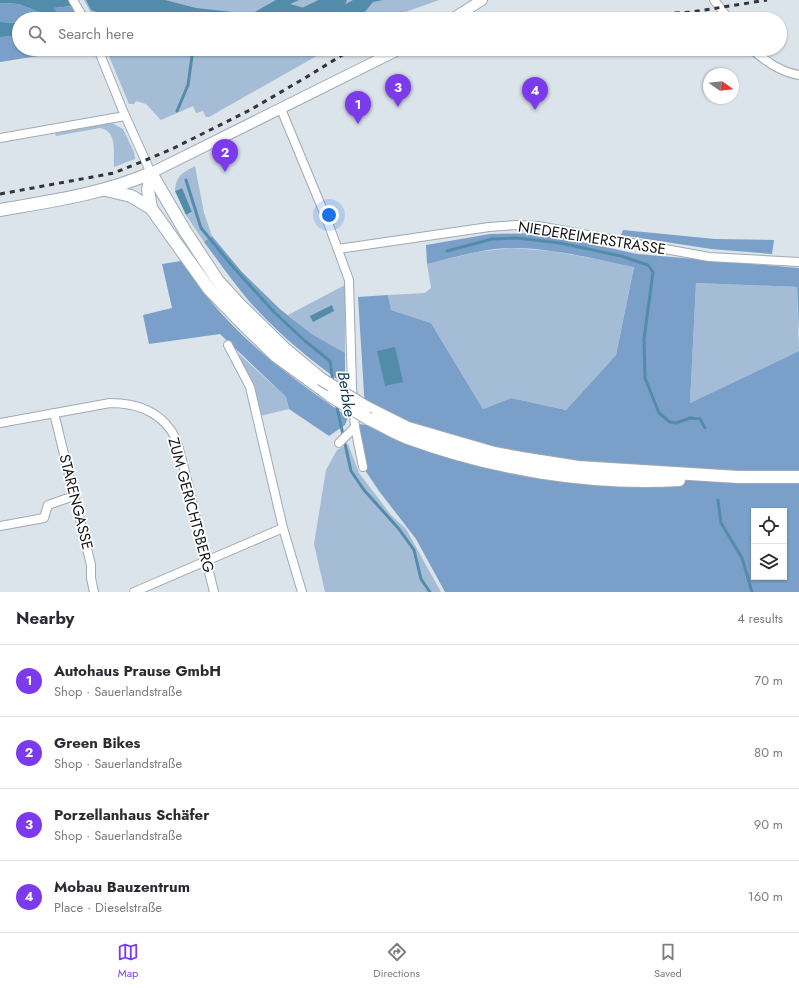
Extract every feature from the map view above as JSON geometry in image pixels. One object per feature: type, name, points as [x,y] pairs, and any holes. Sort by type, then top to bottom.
[{"type":"main road","points":[[0,210],[106,190],[132,182],[151,173]]},
{"type":"main road","points":[[151,173],[148,190],[151,208]]},
{"type":"main road","points":[[151,173],[184,231],[218,282],[240,306],[284,348],[321,379],[366,407],[408,428],[464,445],[501,454],[578,467],[738,477]]},
{"type":"main road","points":[[106,190],[131,196],[151,208],[209,289],[276,356],[331,396],[406,438],[483,461],[541,472],[600,480],[668,481],[738,477],[799,477]]},
{"type":"street","points":[[73,0],[80,12]]},
{"type":"street","points":[[463,12],[482,0]]},
{"type":"street","points":[[714,0],[723,12]]},
{"type":"street","points":[[101,56],[125,116],[151,173],[386,56]]},
{"type":"street","points":[[760,56],[775,67],[799,75]]},
{"type":"street","points":[[281,109],[338,249],[349,280],[354,427],[363,467]]},
{"type":"street","points":[[0,138],[125,116]]},
{"type":"street","name":"NIEDEREIMERSTRASSE","points":[[338,249],[489,227],[516,225],[538,226],[709,258],[799,262]]},
{"type":"street","points":[[228,345],[250,387],[283,528],[302,592]]},
{"type":"street","name":"ZUM GERICHTSBERG","points":[[0,422],[110,403],[121,403],[145,409],[161,419],[171,430],[181,456],[214,592]]},
{"type":"street","name":"STARENGASSE","points":[[54,413],[91,565],[91,578],[94,592]]},
{"type":"street","points":[[339,443],[354,427]]},
{"type":"street","points":[[0,526],[44,518],[48,505],[74,496]]},
{"type":"street","points":[[134,592],[283,528]]},
{"type":"shaded area","points":[[0,0],[69,0],[72,6],[54,8],[57,12],[39,12],[19,4],[0,3]]},
{"type":"shaded area","points":[[84,0],[439,0],[406,12],[90,12]]},
{"type":"shaded area","points":[[86,0],[165,0],[196,8],[233,12],[97,12],[91,10]]},
{"type":"shaded area","points":[[276,0],[299,0],[290,4],[304,8],[310,12],[255,12]]},
{"type":"shaded area","points":[[353,0],[383,0],[373,2],[365,12],[329,12],[334,11]]},
{"type":"shaded area","points":[[0,3],[19,4],[39,12],[12,12],[12,23],[0,22]]},
{"type":"shaded area","points":[[72,6],[76,12],[57,12],[54,8]]},
{"type":"shaded area","points":[[0,22],[12,23],[12,36],[0,37]]},
{"type":"shaded area","points":[[12,36],[12,56],[38,56],[0,62],[0,37]]},
{"type":"shaded area","points":[[109,56],[317,56],[209,117],[206,117],[203,111],[196,113],[193,106],[161,120],[146,104],[136,101],[134,104],[129,104]]},
{"type":"shaded area","points":[[112,123],[123,129],[134,152],[135,159],[114,167],[114,149],[112,138],[110,133],[106,130],[100,128],[56,136],[55,133]]},
{"type":"shaded area","points":[[195,166],[204,213],[212,236],[204,242],[186,215],[192,213],[181,188],[175,191],[178,178]]},
{"type":"shaded area","points":[[182,188],[192,212],[186,215],[175,191]]},
{"type":"shaded area","points":[[623,230],[715,239],[774,240],[772,254],[711,249],[621,235]]},
{"type":"shaded area","points":[[541,233],[637,254],[799,268],[799,333],[797,287],[696,283],[690,403],[799,351],[799,592],[445,592],[416,539],[379,491],[363,467],[359,424],[366,425],[358,297],[388,295],[391,310],[431,323],[483,409],[511,398],[566,410],[616,355],[634,267],[588,257],[526,248],[501,248],[479,251],[427,264],[426,245],[490,234]]},
{"type":"shaded area","points":[[212,236],[242,272],[281,310],[312,334],[345,353],[345,385],[295,346],[249,301],[204,242]]},
{"type":"shaded area","points":[[510,248],[552,251],[634,266],[616,355],[566,410],[511,398],[483,409],[431,323],[391,310],[388,295],[425,293],[431,288],[427,264],[477,252]]},
{"type":"shaded area","points":[[181,261],[208,298],[239,332],[292,377],[348,417],[345,425],[329,436],[289,409],[286,397],[220,334],[149,344],[143,315],[172,308],[162,264]]},
{"type":"shaded area","points":[[696,283],[797,287],[799,351],[690,403]]},
{"type":"shaded area","points":[[345,285],[345,353],[312,334],[288,315]]},
{"type":"shaded area","points":[[332,305],[334,311],[313,322],[310,316]]},
{"type":"shaded area","points":[[395,347],[403,382],[385,386],[377,351]]},
{"type":"shaded area","points":[[238,353],[286,397],[289,409],[260,416],[254,389]]},
{"type":"shaded area","points":[[348,444],[359,473],[391,515],[406,529],[441,592],[325,592],[314,544],[326,470],[337,450]]},
{"type":"waterway","points":[[313,12],[338,0]]},
{"type":"waterway","name":"Berbke","points":[[177,111],[188,85],[192,56]]},
{"type":"waterway","name":"Berbke","points":[[186,180],[201,228],[234,268],[274,312],[305,341],[330,361],[333,382]]},
{"type":"waterway","points":[[447,251],[492,239],[517,238],[560,243],[621,256],[648,265],[653,272],[644,339],[645,378],[659,413],[670,422],[676,423],[690,418],[700,419],[705,428]]},
{"type":"waterway","name":"Berbke","points":[[336,403],[351,471],[364,490],[399,529],[414,550],[421,579],[430,592]]},
{"type":"waterway","points":[[718,500],[721,523],[742,558],[752,592]]},
{"type":"railway","points":[[692,12],[767,0]]},
{"type":"railway","points":[[0,194],[114,173],[174,148],[250,110],[341,56]]},
{"type":"place","name":"Porzellanhaus Schäfer","points":[[398,107]]},
{"type":"place","name":"Mobau Bauzentrum","points":[[535,110]]},
{"type":"place","name":"Autohaus Prause GmbH","points":[[358,124]]},
{"type":"place","name":"Green Bikes","points":[[225,172]]}]
